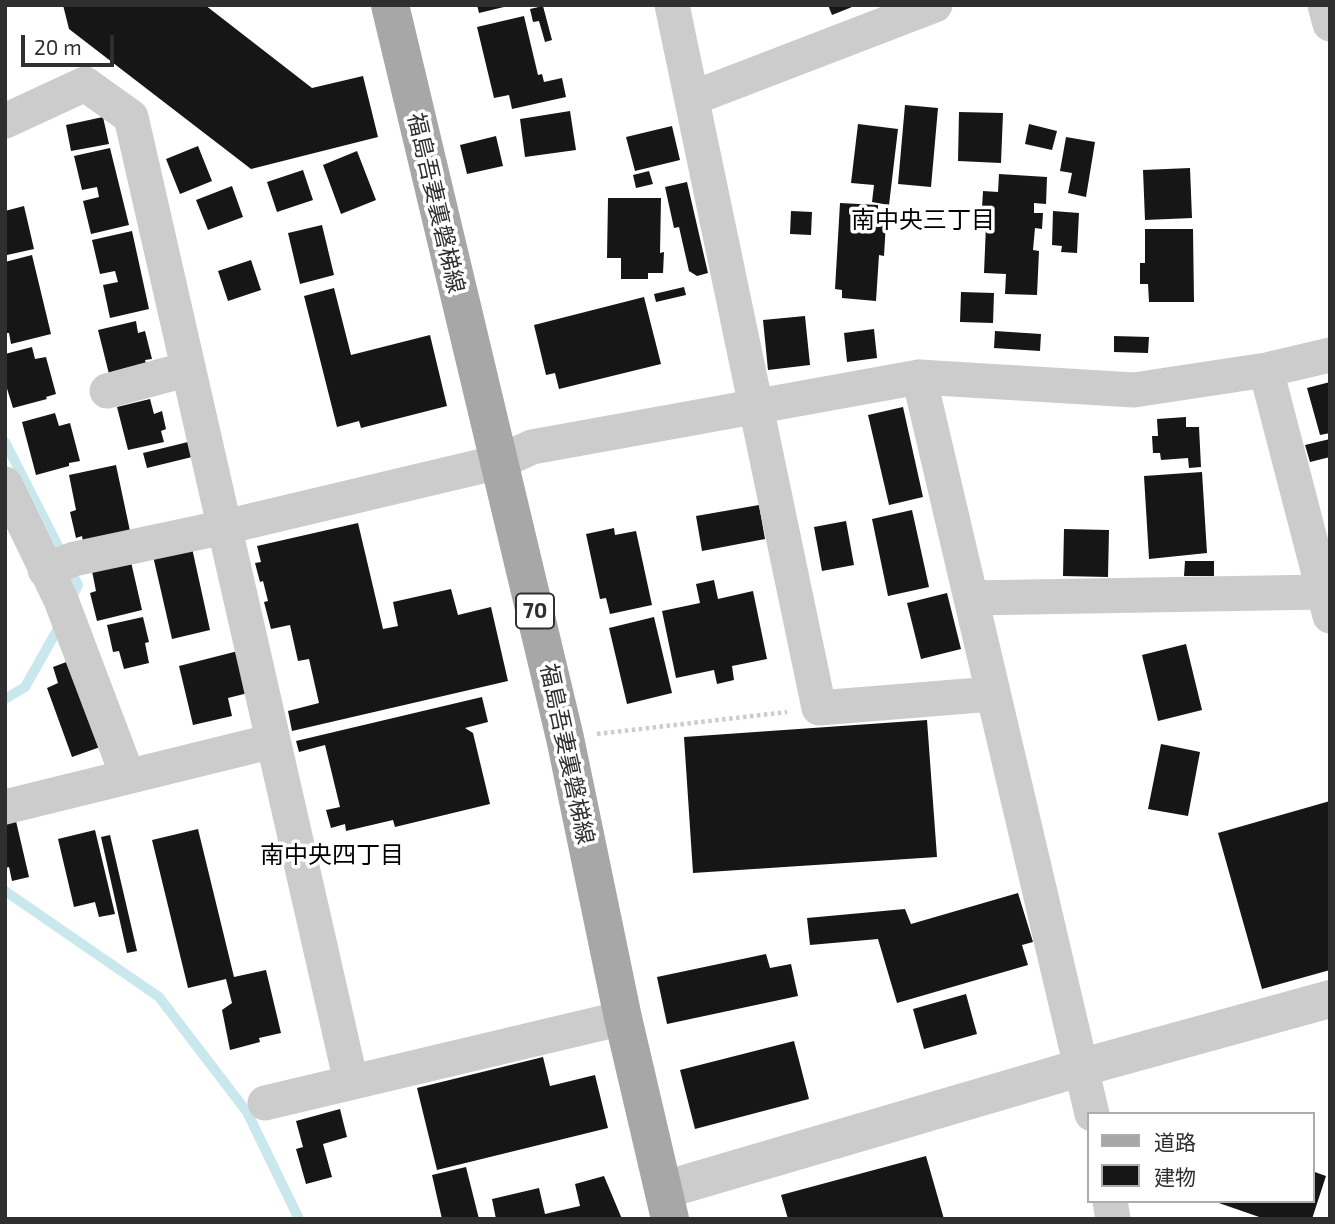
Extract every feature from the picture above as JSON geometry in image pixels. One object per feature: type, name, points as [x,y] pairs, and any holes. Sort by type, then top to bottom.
[{"type":"main road","name":"福島吾妻裏磐梯線","points":[[390,5],[565,738],[623,1018],[667,1205]]},
{"type":"street","points":[[672,5],[819,708],[992,694]]},
{"type":"street","points":[[693,98],[881,15],[935,5]]},
{"type":"street","points":[[1325,5],[1330,24]]},
{"type":"street","points":[[5,121],[85,84],[131,117],[351,1082]]},
{"type":"street","points":[[59,564],[499,462],[532,447],[919,377],[1134,390],[1266,370],[1330,355]]},
{"type":"street","points":[[107,391],[188,369]]},
{"type":"street","points":[[971,598],[1326,604],[1266,370]]},
{"type":"street","points":[[919,377],[1092,1112]]},
{"type":"street","points":[[5,484],[59,564],[61,600],[128,777]]},
{"type":"street","points":[[5,807],[273,741]]},
{"type":"street","points":[[667,1205],[1083,1067],[1330,999]]},
{"type":"street","points":[[265,1103],[623,1018]]},
{"type":"path","points":[[565,738],[819,708]]},
{"type":"building","points":[[63,5],[205,5],[312,88],[363,76],[378,137],[251,169],[69,29]]},
{"type":"building","points":[[477,5],[508,5],[508,6],[479,13]]},
{"type":"building","points":[[828,5],[857,5],[832,15]]},
{"type":"building","points":[[543,6],[552,40],[545,42],[539,21],[533,22],[530,9]]},
{"type":"building","points":[[524,16],[538,75],[542,74],[544,82],[562,78],[566,97],[512,109],[509,95],[494,98],[477,27]]},
{"type":"building","points":[[905,105],[938,108],[931,187],[898,184]]},
{"type":"building","points":[[570,111],[576,150],[525,157],[520,119]]},
{"type":"building","points":[[959,112],[1003,113],[1001,163],[958,161]]},
{"type":"building","points":[[103,117],[109,144],[71,151],[66,125]]},
{"type":"building","points":[[858,124],[898,129],[889,205],[872,202],[874,185],[851,183]]},
{"type":"building","points":[[1029,124],[1057,131],[1052,150],[1025,144]]},
{"type":"building","points":[[672,126],[680,160],[635,171],[626,137]]},
{"type":"building","points":[[496,136],[503,166],[467,174],[460,145]]},
{"type":"building","points":[[1066,137],[1095,142],[1086,197],[1068,193],[1072,173],[1060,171]]},
{"type":"building","points":[[198,146],[212,181],[180,194],[166,159]]},
{"type":"building","points":[[110,148],[129,225],[91,234],[83,201],[99,197],[97,187],[82,190],[74,156]]},
{"type":"building","points":[[357,151],[376,200],[341,214],[323,165]]},
{"type":"building","points":[[1190,168],[1192,218],[1145,220],[1143,170]]},
{"type":"building","points":[[303,170],[313,200],[277,212],[267,182]]},
{"type":"building","points":[[649,171],[653,184],[636,188],[633,175]]},
{"type":"building","points":[[999,174],[1047,177],[1046,204],[1034,203],[1034,213],[1043,213],[1042,229],[1035,228],[1033,250],[1039,251],[1037,295],[1005,294],[1006,274],[984,273],[986,225],[981,225],[983,191],[998,192]]},
{"type":"building","points":[[687,182],[708,273],[697,276],[689,271],[679,227],[674,228],[665,187]]},
{"type":"building","points":[[232,186],[243,217],[208,230],[196,200]]},
{"type":"building","points":[[608,198],[661,198],[660,253],[664,252],[663,273],[648,273],[648,279],[621,279],[621,258],[607,258]]},
{"type":"building","points":[[840,203],[878,205],[878,221],[886,222],[884,256],[879,255],[876,301],[842,298],[842,290],[835,289]]},
{"type":"building","points":[[24,206],[34,249],[7,255],[5,211]]},
{"type":"building","points":[[791,211],[812,212],[811,235],[790,234]]},
{"type":"building","points":[[1053,211],[1079,213],[1077,253],[1061,252],[1062,246],[1052,245]]},
{"type":"building","points":[[322,225],[334,275],[300,284],[288,233]]},
{"type":"building","points":[[1145,229],[1193,229],[1194,302],[1149,302],[1148,284],[1140,284],[1140,263],[1145,263]]},
{"type":"building","points":[[132,231],[149,309],[110,318],[103,285],[118,282],[115,271],[100,274],[92,240]]},
{"type":"building","points":[[32,255],[51,334],[11,344],[9,333],[5,333],[5,262]]},
{"type":"building","points":[[251,260],[261,290],[228,301],[218,271]]},
{"type":"building","points":[[684,287],[686,295],[656,302],[654,294]]},
{"type":"building","points":[[334,288],[351,355],[430,335],[447,406],[361,428],[359,421],[337,427],[304,296]]},
{"type":"building","points":[[961,292],[994,293],[993,323],[960,322]]},
{"type":"building","points":[[644,297],[661,364],[559,389],[555,373],[546,375],[534,325]]},
{"type":"building","points":[[805,316],[810,365],[768,370],[763,320]]},
{"type":"building","points":[[136,321],[138,333],[145,331],[152,359],[145,360],[148,369],[110,378],[98,330]]},
{"type":"building","points":[[874,329],[877,358],[847,362],[844,333]]},
{"type":"building","points":[[995,331],[1041,334],[1040,351],[994,348]]},
{"type":"building","points":[[1114,336],[1149,337],[1148,353],[1114,352]]},
{"type":"building","points":[[32,347],[35,359],[46,357],[56,394],[13,408],[5,382],[5,354]]},
{"type":"building","points":[[1330,382],[1330,433],[1320,435],[1307,388]]},
{"type":"building","points":[[150,399],[154,414],[162,411],[166,429],[161,431],[164,442],[128,450],[117,407]]},
{"type":"building","points":[[903,407],[923,497],[889,505],[868,415]]},
{"type":"building","points":[[55,413],[59,426],[70,423],[80,461],[36,475],[22,422]]},
{"type":"building","points":[[1186,417],[1186,427],[1199,427],[1201,467],[1189,468],[1188,458],[1161,460],[1160,453],[1153,453],[1152,436],[1158,436],[1157,419]]},
{"type":"building","points":[[1330,439],[1330,457],[1310,462],[1305,445]]},
{"type":"building","points":[[188,442],[192,457],[147,468],[143,453]]},
{"type":"building","points":[[116,465],[130,531],[83,542],[82,536],[76,538],[70,512],[76,510],[69,475]]},
{"type":"building","points":[[1202,472],[1207,553],[1149,559],[1144,476]]},
{"type":"building","points":[[759,505],[765,539],[702,551],[696,516]]},
{"type":"building","points":[[912,510],[929,587],[888,596],[872,519]]},
{"type":"building","points":[[846,521],[854,565],[822,571],[814,527]]},
{"type":"building","points":[[358,523],[383,629],[398,626],[393,602],[451,589],[458,615],[491,607],[508,681],[292,731],[288,711],[319,703],[309,659],[298,661],[290,625],[271,629],[264,602],[268,601],[255,563],[261,562],[257,546]]},
{"type":"building","points":[[614,528],[615,535],[636,531],[652,605],[610,614],[606,598],[600,599],[586,534]]},
{"type":"building","points":[[1064,529],[1109,530],[1108,577],[1063,576]]},
{"type":"building","points":[[192,548],[210,630],[172,639],[153,556]]},
{"type":"building","points":[[1185,561],[1214,561],[1214,576],[1184,576]]},
{"type":"building","points":[[131,562],[142,610],[97,621],[90,593],[96,591],[92,571]]},
{"type":"building","points":[[714,580],[718,599],[753,591],[767,659],[732,666],[734,680],[717,684],[714,670],[676,678],[662,611],[700,603],[696,584]]},
{"type":"building","points":[[947,593],[961,649],[921,659],[907,603]]},
{"type":"building","points":[[143,617],[149,642],[145,643],[149,663],[124,669],[119,651],[113,652],[107,625]]},
{"type":"building","points":[[654,617],[672,693],[627,704],[609,628]]},
{"type":"building","points":[[1186,644],[1202,710],[1158,721],[1142,655]]},
{"type":"building","points":[[238,651],[248,693],[228,698],[232,716],[193,725],[179,666]]},
{"type":"building","points":[[69,661],[103,746],[72,757],[47,688],[58,683],[53,667]]},
{"type":"building","points":[[482,697],[488,722],[465,728],[473,733],[490,804],[395,827],[393,820],[346,831],[345,824],[331,828],[326,810],[340,807],[325,745],[299,752],[296,741]]},
{"type":"building","points":[[927,720],[937,857],[693,873],[684,737]]},
{"type":"building","points":[[1161,744],[1200,752],[1188,816],[1148,809]]},
{"type":"building","points":[[1330,801],[1330,970],[1262,989],[1218,833]]},
{"type":"building","points":[[16,821],[29,877],[12,881],[9,867],[5,868],[5,824]]},
{"type":"building","points":[[198,829],[234,977],[266,970],[281,1033],[259,1038],[260,1042],[230,1050],[222,1010],[232,1003],[226,979],[188,988],[152,840]]},
{"type":"building","points":[[95,830],[115,914],[99,917],[95,902],[74,907],[58,839]]},
{"type":"building","points":[[110,835],[137,951],[127,953],[101,837]]},
{"type":"building","points":[[1018,893],[1033,942],[1022,945],[1028,965],[897,1003],[878,939],[810,945],[807,918],[905,909],[911,924]]},
{"type":"building","points":[[766,954],[770,968],[791,964],[798,996],[667,1024],[657,977]]},
{"type":"building","points":[[966,994],[977,1034],[924,1049],[913,1009]]},
{"type":"building","points":[[794,1041],[809,1099],[695,1129],[680,1070]]},
{"type":"building","points":[[543,1057],[550,1086],[595,1075],[608,1128],[437,1170],[417,1088]]},
{"type":"building","points":[[340,1109],[347,1137],[323,1144],[332,1177],[306,1184],[296,1149],[303,1147],[296,1121]]},
{"type":"building","points":[[926,1156],[944,1219],[788,1219],[781,1195]]},
{"type":"building","points":[[466,1167],[479,1219],[442,1219],[432,1175]]},
{"type":"building","points":[[1314,1172],[1326,1176],[1312,1219],[1265,1219],[1219,1203],[1314,1203]]},
{"type":"building","points":[[604,1176],[622,1219],[496,1219],[492,1199],[539,1188],[545,1214],[580,1206],[575,1184]]},
{"type":"waterway","points":[[5,442],[78,585],[70,601]]},
{"type":"waterway","points":[[5,699],[25,687],[60,625]]},
{"type":"waterway","points":[[5,891],[159,997],[247,1112],[299,1219]]},
{"type":"district","name":"南中央三丁目","points":[[923,220]]},
{"type":"district","name":"南中央四丁目","points":[[332,855]]}]
